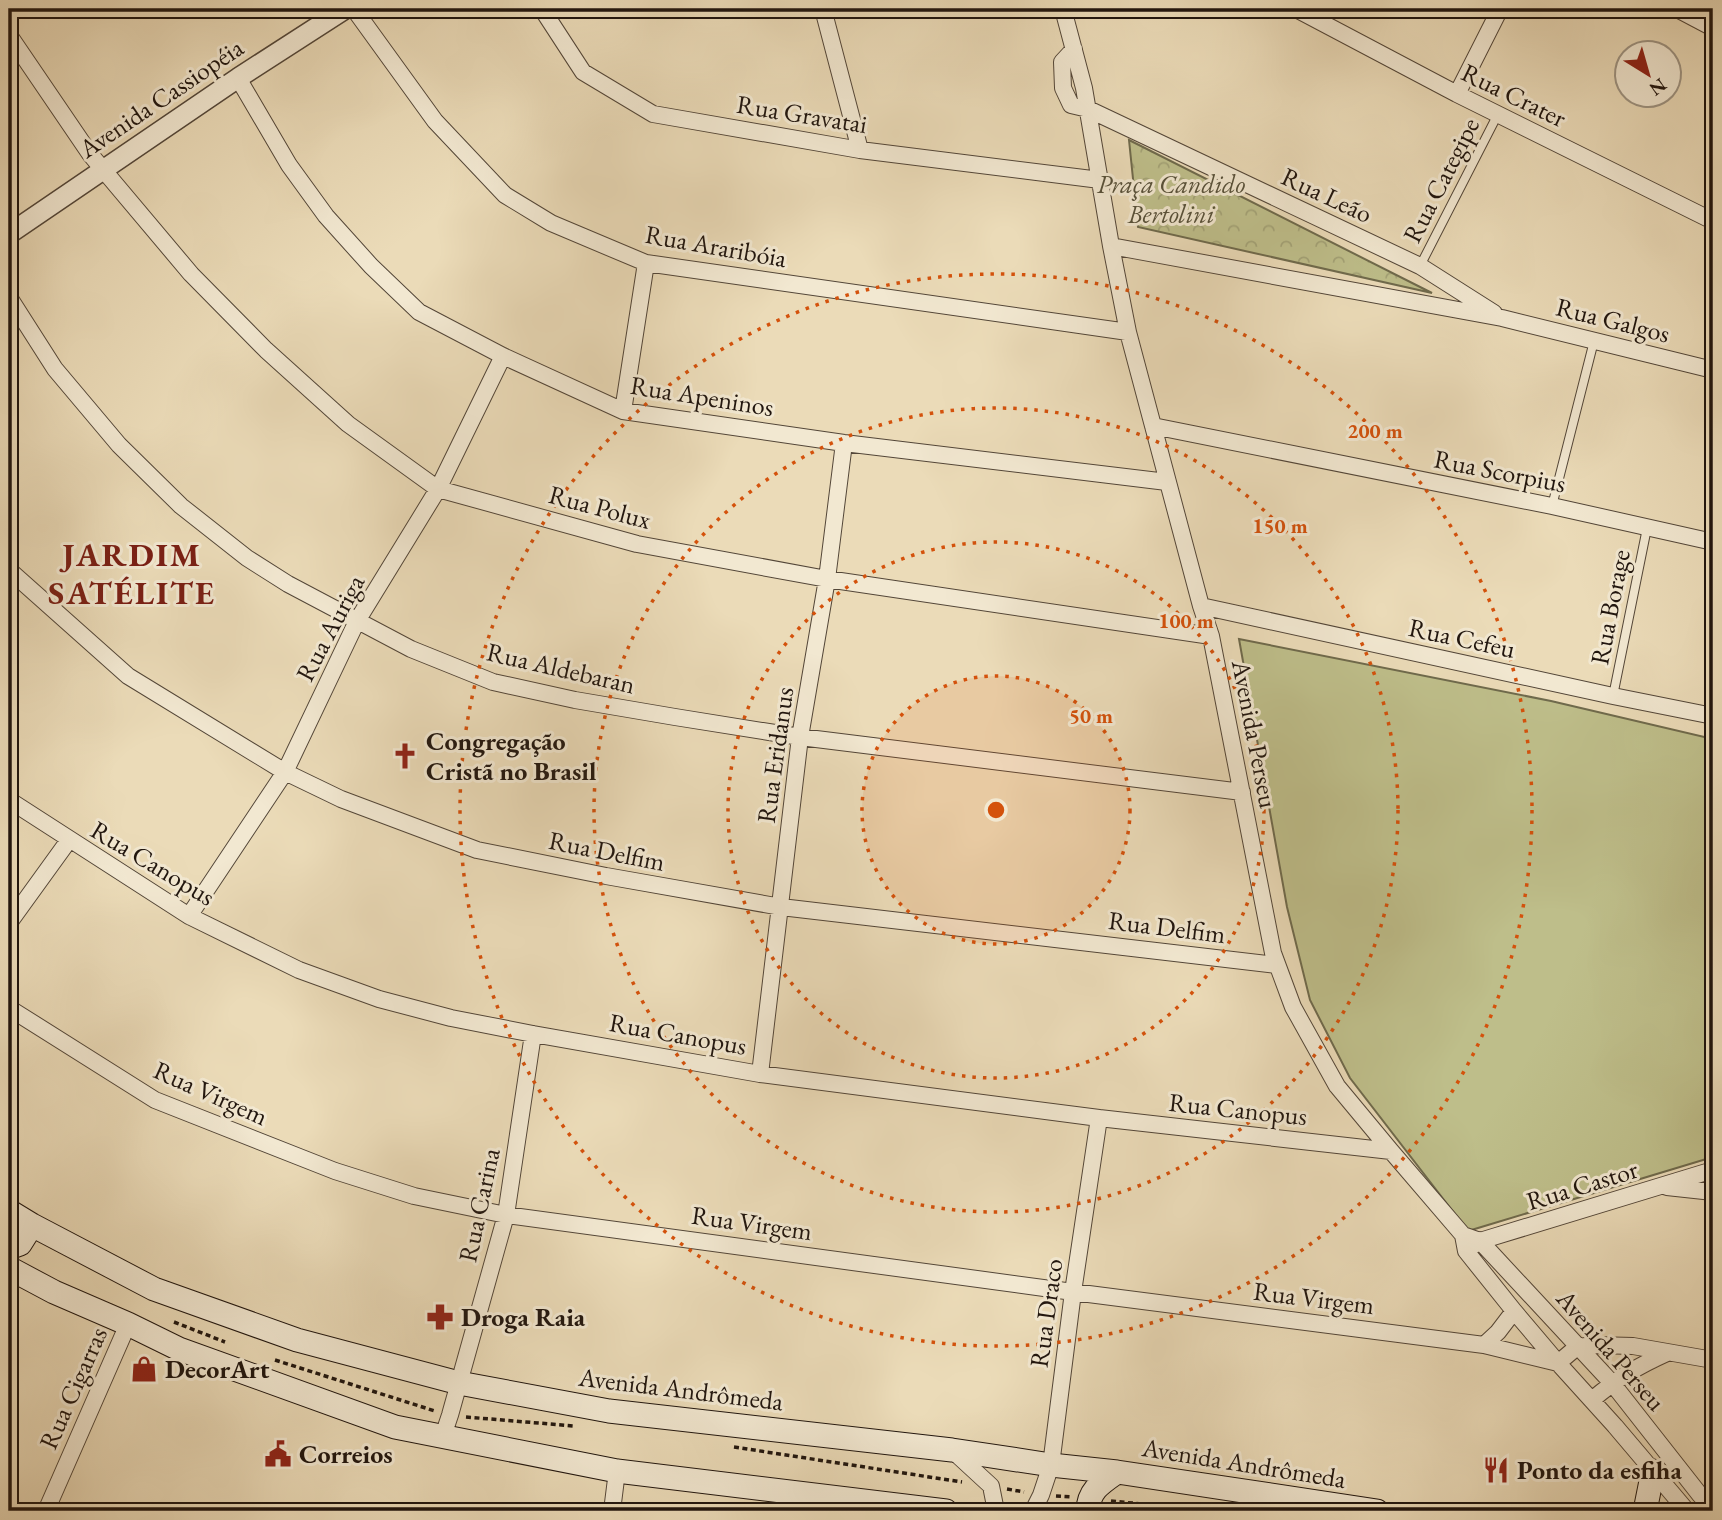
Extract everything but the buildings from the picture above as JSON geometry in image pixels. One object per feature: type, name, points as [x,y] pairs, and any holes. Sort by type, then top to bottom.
[{"type":"main road","name":"Avenida Andrômeda","points":[[9,1211],[154,1289],[297,1340],[459,1383],[609,1411],[952,1450],[1377,1511]]},
{"type":"main road","points":[[9,1248],[20,1244],[32,1225]]},
{"type":"main road","points":[[9,1268],[54,1292],[178,1349],[396,1427],[617,1471],[946,1511]]},
{"type":"main road","points":[[1645,1511],[1653,1471]]},
{"type":"main road","points":[[1088,1511],[1089,1498],[1097,1486],[1117,1472]]},
{"type":"street","name":"Avenida Cassiopéia","points":[[9,234],[102,169],[345,9]]},
{"type":"street","name":"Rua Araribóia","points":[[354,9],[435,121],[505,195],[551,223],[646,263],[1128,332]]},
{"type":"street","name":"Rua Gravatai","points":[[542,9],[583,72],[653,114],[860,149],[1100,180]]},
{"type":"street","points":[[823,9],[860,149]]},
{"type":"street","points":[[1063,9],[1074,49],[1062,62],[1063,88],[1070,105],[1088,109]]},
{"type":"street","name":"Rua Crater","points":[[1296,9],[1457,94],[1713,221]]},
{"type":"street","points":[[1457,94],[1500,9]]},
{"type":"street","points":[[1677,9],[1713,28]]},
{"type":"street","name":"Rua Polux","points":[[9,35],[90,154],[191,274],[267,350],[348,424],[438,489],[637,544],[827,579],[1211,636]]},
{"type":"street","name":"Rua Apeninos","points":[[238,78],[289,165],[326,216],[370,266],[419,312],[503,356],[624,411],[844,443],[1167,482]]},
{"type":"street","name":"Avenida Perseu","points":[[1088,109],[1128,332],[1211,636],[1276,965],[1293,1007],[1338,1086],[1391,1151],[1470,1243],[1612,1382],[1713,1508]]},
{"type":"street","name":"Rua Leão","points":[[1088,109],[1420,266],[1502,318]]},
{"type":"street","points":[[1111,246],[1502,318]]},
{"type":"street","points":[[624,411],[646,263]]},
{"type":"street","name":"Rua Aldebaran","points":[[9,297],[55,369],[119,445],[181,506],[247,558],[288,584],[411,649],[494,682],[575,700],[800,737],[1242,792]]},
{"type":"street","name":"Rua Galgos","points":[[1502,318],[1713,370]]},
{"type":"street","name":"Rua Auriga","points":[[189,916],[285,772],[357,621],[438,489],[503,356]]},
{"type":"street","name":"Rua Scorpius","points":[[1153,426],[1552,506],[1713,542]]},
{"type":"street","name":"Rua Eridanus","points":[[760,1074],[800,737],[827,579],[844,443]]},
{"type":"street","name":"Rua Delfim","points":[[9,569],[128,676],[285,772],[341,799],[477,850],[781,907],[1276,965]]},
{"type":"street","name":"Rua Cefeu","points":[[1201,606],[1713,716]]},
{"type":"street","name":"Rua Canopus","points":[[9,800],[189,916],[299,970],[379,999],[451,1018],[760,1074],[1098,1118],[1391,1151]]},
{"type":"street","points":[[9,923],[69,840]]},
{"type":"street","name":"Rua Virgem","points":[[9,1008],[155,1100],[335,1171],[414,1196],[506,1215],[1484,1345],[1558,1363]]},
{"type":"street","name":"Rua Carina","points":[[443,1436],[506,1215],[533,1034]]},
{"type":"street","name":"Rua Draco","points":[[1033,1511],[1051,1465],[1098,1118]]},
{"type":"street","name":"Rua Castor","points":[[1470,1243],[1713,1170]]},
{"type":"street","points":[[1661,1186],[1713,1192]]},
{"type":"street","name":"Avenida Perseu","points":[[1470,1243],[1514,1311],[1687,1511]]},
{"type":"street","points":[[1484,1345],[1514,1311]]},
{"type":"street","name":"Rua Cigarras","points":[[46,1511],[128,1324]]},
{"type":"street","points":[[1558,1363],[1577,1347],[1595,1345],[1633,1346],[1713,1360]]},
{"type":"street","points":[[1592,1400],[1612,1382],[1667,1353]]},
{"type":"street","points":[[952,1450],[991,1486],[996,1511]]},
{"type":"street","points":[[612,1511],[617,1471]]},
{"type":"street","points":[[9,1507],[17,1511]]},
{"type":"lane","name":"Rua Categipe","points":[[1420,266],[1498,114]]},
{"type":"lane","points":[[1552,506],[1594,341]]},
{"type":"lane","name":"Rua Borage","points":[[1613,696],[1648,527]]},
{"type":"green space","name":"Praça Candido Bertolini","points":[[1129,140],[1432,293],[1138,227]]},
{"type":"green space","points":[[1239,639],[1551,701],[1713,739],[1713,1157],[1468,1231],[1350,1078],[1310,1000],[1287,907]]},
{"type":"place","name":"Congregação Cristã no Brasil","points":[[405,756]]},
{"type":"place","name":"Droga Raia","points":[[440,1317]]},
{"type":"place","name":"DecorArt","points":[[144,1369]]},
{"type":"place","name":"Correios","points":[[278,1454]]},
{"type":"place","name":"Ponto da esfiha","points":[[1496,1470]]},
{"type":"district","name":"JARDIM SATÉLITE","points":[[132,573]]}]
